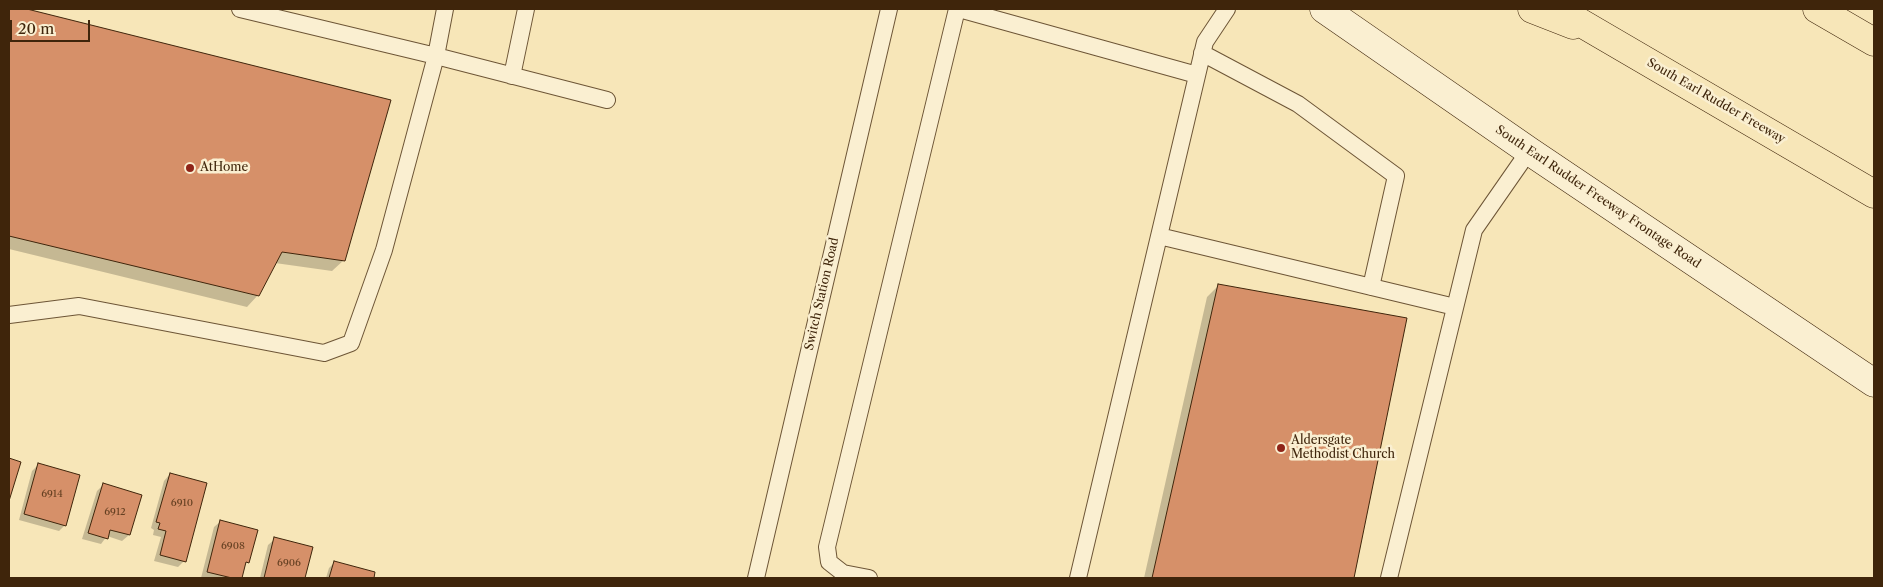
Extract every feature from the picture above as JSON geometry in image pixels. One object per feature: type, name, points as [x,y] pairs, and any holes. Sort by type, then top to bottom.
[{"type":"highway","points":[[1532,9],[1612,41]]},
{"type":"highway","name":"South Earl Rudder Freeway","points":[[1557,9],[1874,194]]},
{"type":"highway","points":[[1817,9],[1874,42]]},
{"type":"main road","name":"South Earl Rudder Freeway Frontage Road","points":[[1324,9],[1529,151],[1874,384]]},
{"type":"lane","points":[[240,9],[436,56],[607,100]]},
{"type":"lane","points":[[9,315],[80,306],[324,353],[351,343],[384,250],[436,56],[445,9]]},
{"type":"lane","points":[[512,76],[526,9]]},
{"type":"lane","name":"Switch Station Road","points":[[756,578],[889,9]]},
{"type":"lane","points":[[869,578],[843,573],[830,562],[827,547],[958,9],[1197,75]]},
{"type":"lane","points":[[1078,578],[1202,53],[1205,42],[1227,9]]},
{"type":"lane","points":[[1202,53],[1298,104],[1396,176],[1371,286]]},
{"type":"lane","points":[[1389,578],[1474,230],[1529,151]]},
{"type":"lane","points":[[1159,236],[1455,307]]},
{"type":"building","name":"AtHome","points":[[9,9],[27,9],[391,100],[345,261],[282,252],[259,296],[9,236]]},
{"type":"building","name":"Aldersgate Methodist Church","points":[[1218,284],[1407,318],[1354,578],[1152,578]]},
{"type":"building","points":[[9,458],[21,462],[9,501]]},
{"type":"building","points":[[38,463],[80,475],[66,526],[24,514]]},
{"type":"building","points":[[170,473],[207,483],[186,562],[160,555],[166,531],[158,529],[160,523],[156,522]]},
{"type":"building","points":[[103,483],[142,495],[130,535],[110,530],[108,539],[88,533]]},
{"type":"building","points":[[220,520],[258,530],[249,563],[246,562],[242,578],[232,578],[207,572]]},
{"type":"building","points":[[274,537],[313,547],[305,578],[264,578]]},
{"type":"building","points":[[334,561],[375,572],[374,578],[329,578]]},
{"type":"place","name":"AtHome","points":[[190,168]]},
{"type":"place","name":"Aldersgate Methodist Church","points":[[1281,448]]}]
